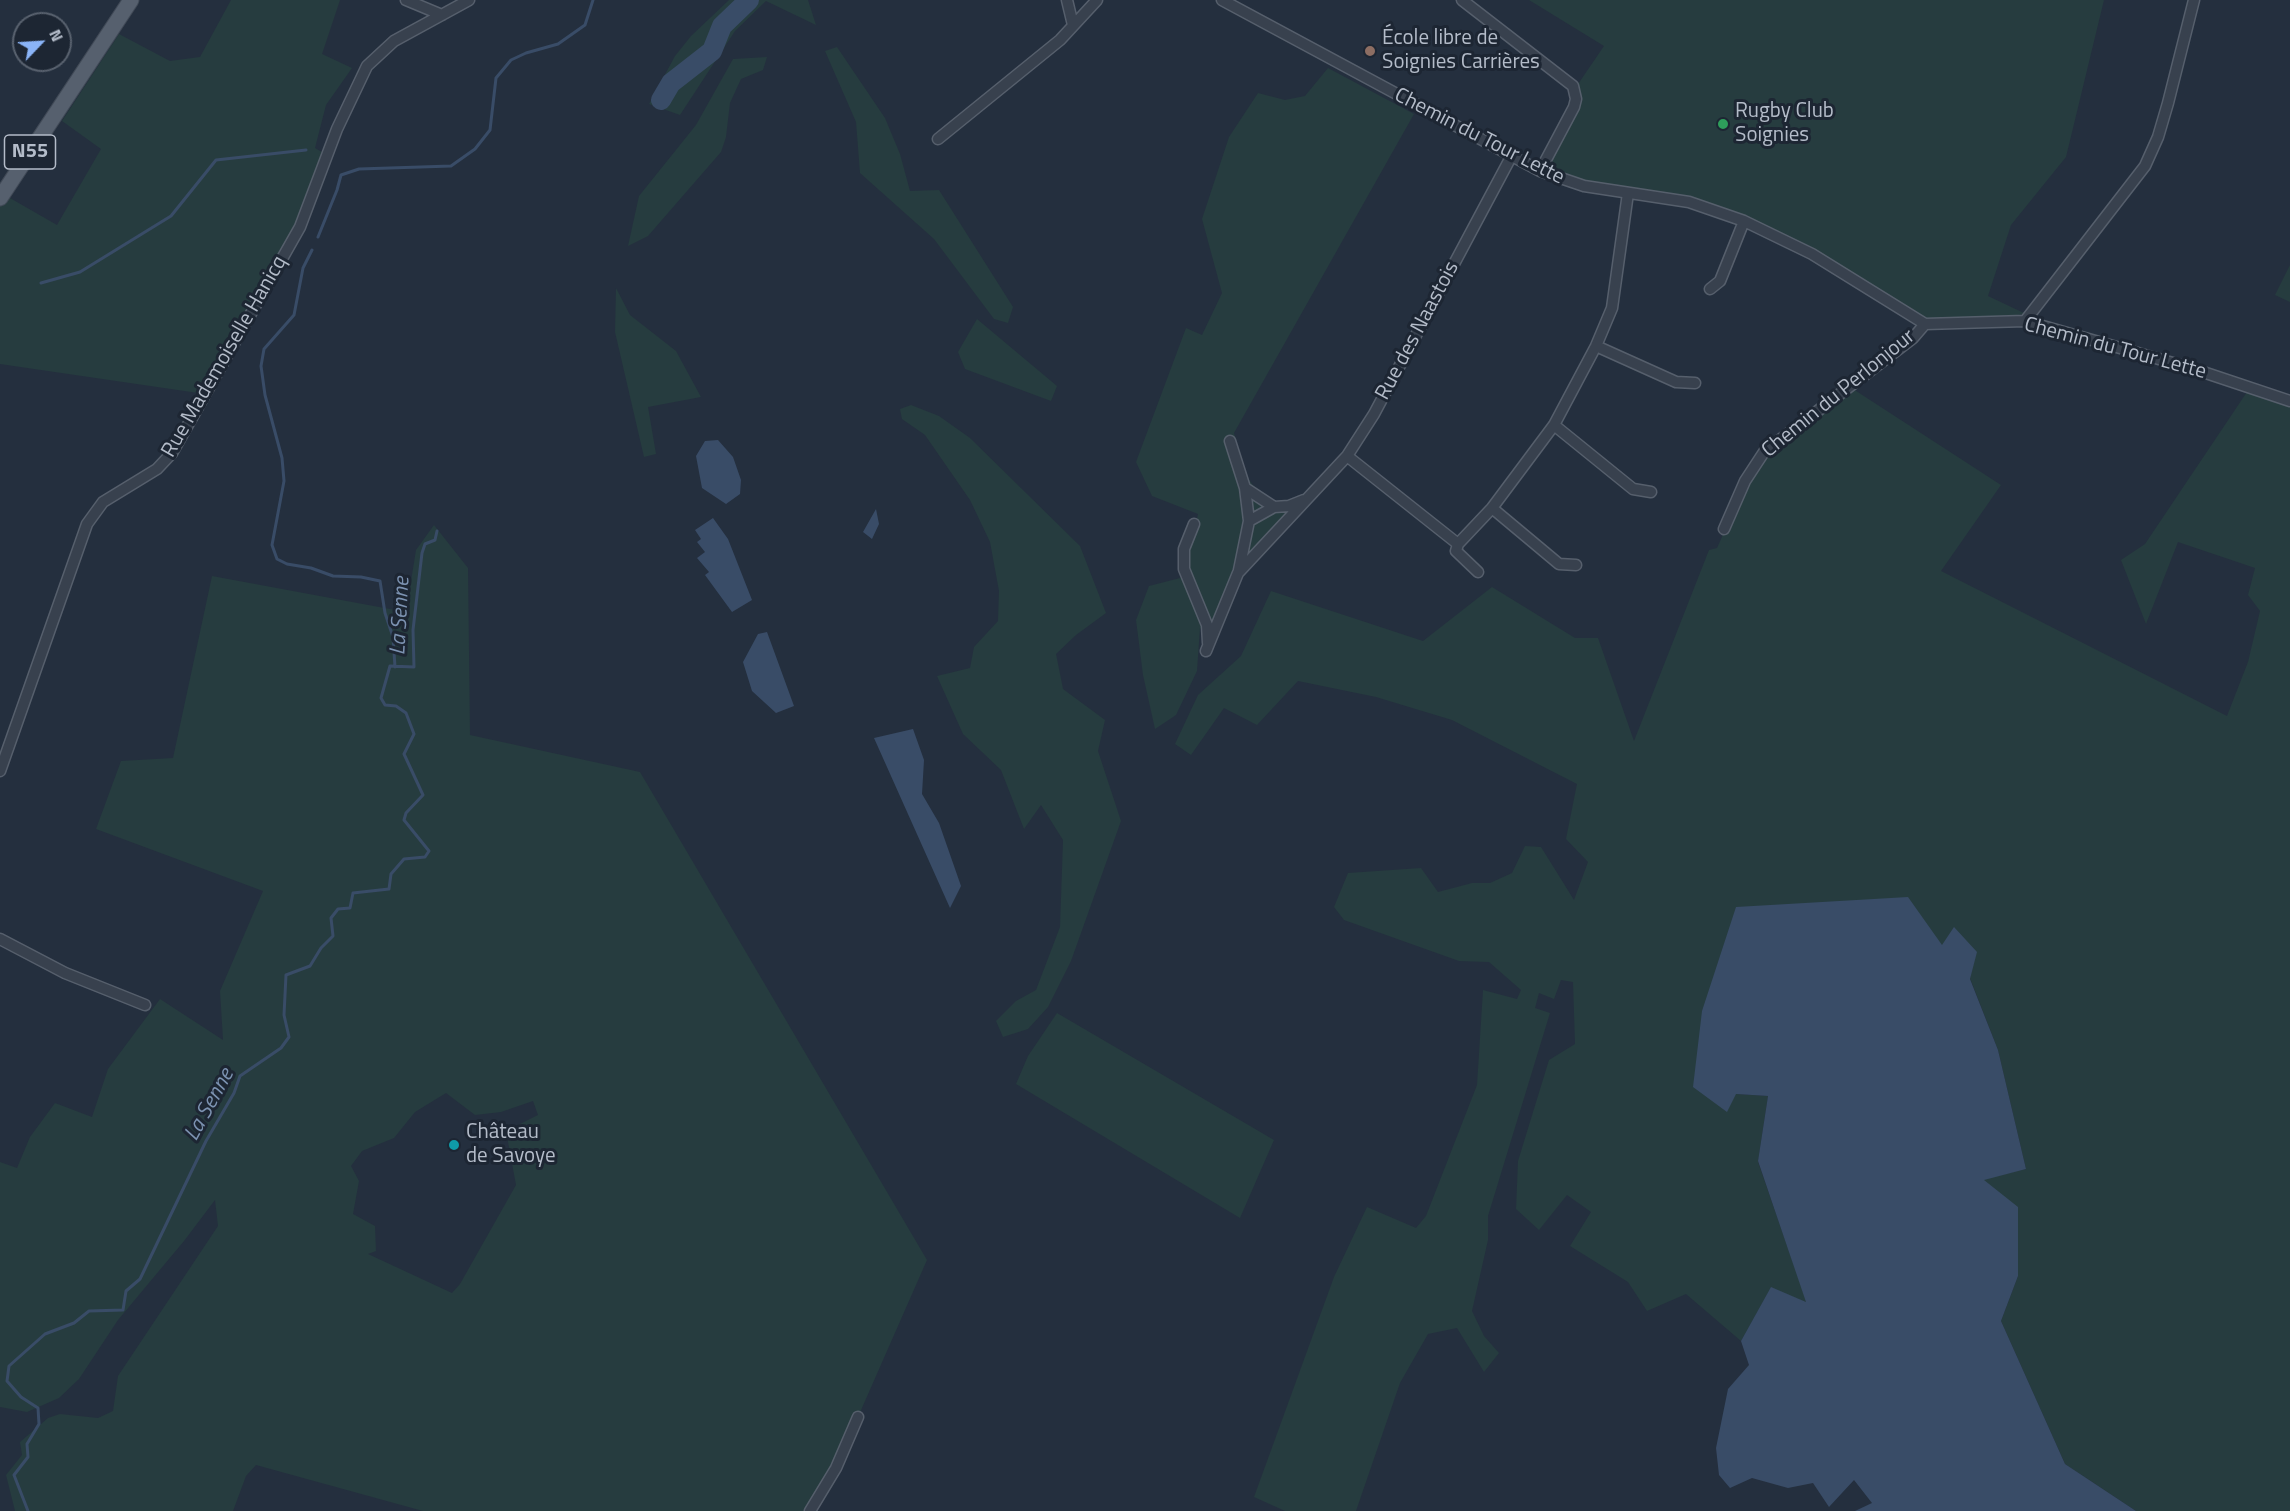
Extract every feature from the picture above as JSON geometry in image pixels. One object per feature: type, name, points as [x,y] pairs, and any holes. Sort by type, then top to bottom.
[{"type":"main road","name":"N55","points":[[0,198],[131,0]]},
{"type":"street","points":[[406,0],[442,15]]},
{"type":"street","name":"Rue Mademoiselle Hanicq","points":[[0,771],[2,758],[87,524],[103,502],[162,465],[178,443],[300,227],[337,129],[368,66],[394,41],[469,0]]},
{"type":"street","points":[[1067,0],[1073,25]]},
{"type":"street","points":[[938,139],[1060,40],[1097,0]]},
{"type":"street","name":"Chemin du Tour Lette","points":[[1222,0],[1540,171],[1571,183],[1689,202],[1744,220],[1812,254],[1925,324],[2025,321],[2194,369],[2290,401]]},
{"type":"street","points":[[1462,0],[1573,86],[1576,99],[1574,107],[1540,171]]},
{"type":"street","points":[[2025,321],[2145,166],[2164,115],[2194,0]]},
{"type":"street","name":"Rue des Naastois","points":[[1238,573],[1347,456],[1374,414],[1511,157]]},
{"type":"street","points":[[1478,572],[1456,551],[1458,544],[1492,508],[1554,425],[1596,346],[1612,308],[1628,193]]},
{"type":"street","points":[[1710,289],[1720,281],[1744,220]]},
{"type":"street","name":"Chemin du Perlonjour","points":[[1724,530],[1745,481],[1764,452],[1913,338],[1925,324]]},
{"type":"street","points":[[1596,346],[1676,382],[1695,383]]},
{"type":"street","points":[[1554,425],[1633,489],[1651,492]]},
{"type":"street","name":"Rue des Naastois","points":[[1194,524],[1184,549],[1184,569],[1202,612],[1208,638],[1206,651],[1238,573],[1249,521],[1245,488],[1230,441]]},
{"type":"street","points":[[1347,456],[1458,544]]},
{"type":"street","points":[[1245,488],[1274,507]]},
{"type":"street","name":"Rue des Naastois","points":[[1249,521],[1274,507],[1289,506],[1311,495]]},
{"type":"street","points":[[1492,508],[1559,564],[1576,565]]},
{"type":"street","points":[[1202,612],[1215,618],[1221,615]]},
{"type":"street","points":[[0,939],[65,973],[145,1005]]},
{"type":"street","points":[[810,1511],[836,1468],[858,1417]]},
{"type":"green space","points":[[231,0],[340,0],[322,54],[352,68],[326,105],[315,148],[327,155],[305,216],[205,394],[0,364],[0,198],[3,194],[57,225],[101,149],[62,121],[119,34],[170,61],[200,57]]},
{"type":"green space","points":[[729,0],[808,0],[816,25],[766,1],[735,31],[680,115],[649,104],[675,56],[691,36]]},
{"type":"green space","points":[[1529,0],[2104,0],[2066,157],[2011,225],[1988,296],[2026,314],[1925,324],[1744,221],[1540,171],[1572,110],[1574,90],[1604,46]]},
{"type":"green space","points":[[837,47],[885,118],[900,154],[910,191],[939,190],[1013,307],[1008,323],[994,319],[934,239],[860,173],[856,122],[825,51]]},
{"type":"green space","points":[[767,57],[763,70],[741,79],[730,103],[726,137],[721,152],[648,236],[628,246],[639,196],[696,125],[733,59]]},
{"type":"green space","points":[[1328,68],[1414,114],[1234,433],[1247,477],[1259,493],[1274,501],[1307,503],[1241,578],[1211,642],[1200,628],[1197,671],[1176,715],[1155,729],[1143,675],[1136,620],[1149,586],[1184,577],[1198,514],[1152,496],[1136,462],[1186,328],[1202,335],[1222,293],[1202,219],[1229,137],[1258,93],[1285,100],[1305,96]]},
{"type":"green space","points":[[2290,265],[2290,302],[2275,295]]},
{"type":"green space","points":[[616,288],[630,315],[676,351],[701,397],[648,407],[656,454],[644,457],[615,332]]},
{"type":"green space","points":[[977,319],[1057,386],[1051,401],[965,369],[958,352]]},
{"type":"green space","points":[[2251,386],[2290,401],[2290,1511],[2136,1511],[2065,1464],[2001,1321],[2018,1276],[1983,1179],[2026,1169],[1998,1050],[1970,978],[1976,952],[1942,945],[1736,1094],[1768,1096],[1758,1162],[1807,1303],[1771,1288],[1741,1341],[1686,1294],[1647,1311],[1628,1282],[1570,1246],[1591,1212],[1567,1195],[1539,1230],[1516,1209],[1518,1161],[1549,1060],[1575,1044],[1573,982],[1561,980],[1554,999],[1539,993],[1535,1008],[1550,1013],[1488,1216],[1488,1240],[1472,1311],[1484,1336],[1499,1353],[1484,1372],[1457,1328],[1428,1334],[1400,1383],[1356,1511],[1285,1511],[1254,1497],[1334,1277],[1367,1207],[1416,1228],[1426,1216],[1477,1085],[1483,990],[1517,999],[1521,990],[1489,962],[1459,961],[1344,920],[1334,907],[1348,873],[1421,868],[1438,892],[1472,883],[1490,883],[1512,873],[1525,846],[1541,847],[1574,900],[1588,862],[1566,839],[1577,784],[1452,720],[1376,697],[1298,681],[1257,725],[1224,708],[1191,755],[1175,744],[1198,695],[1241,656],[1271,591],[1423,641],[1492,587],[1575,638],[1598,638],[1634,741],[1709,550],[1717,548],[1755,463],[1850,387],[2001,485],[1941,571],[2227,716],[2248,662],[2260,611],[2248,595],[2255,568],[2178,542],[2146,624],[2121,560],[2145,544]]},
{"type":"green space","points":[[911,405],[939,416],[970,438],[1080,546],[1106,613],[1076,635],[1056,654],[1063,689],[1105,720],[1098,751],[1121,821],[1071,961],[1048,1007],[1028,1029],[1003,1037],[996,1021],[1016,1001],[1036,990],[1060,927],[1063,840],[1041,805],[1024,829],[1001,770],[963,734],[937,676],[970,668],[974,647],[998,621],[999,591],[990,542],[970,500],[925,435],[902,419],[900,409]]},
{"type":"green space","points":[[434,525],[468,568],[470,735],[640,772],[927,1260],[858,1417],[810,1511],[423,1511],[256,1465],[246,1476],[233,1511],[15,1511],[6,1475],[22,1455],[20,1442],[48,1418],[60,1414],[98,1418],[113,1411],[118,1376],[218,1226],[215,1200],[118,1320],[79,1379],[59,1398],[27,1412],[0,1407],[0,1162],[17,1168],[30,1137],[55,1103],[92,1117],[108,1069],[160,999],[223,1040],[220,991],[263,891],[96,829],[121,761],[173,758],[212,576],[406,612],[416,550]],"holes":[[[446,1093],[475,1115],[501,1112],[533,1101],[538,1115],[506,1131],[516,1185],[460,1284],[452,1293],[368,1254],[376,1251],[375,1226],[353,1214],[359,1181],[351,1166],[362,1151],[394,1138],[415,1112]]]},
{"type":"green space","points":[[1057,1013],[1274,1140],[1240,1218],[1016,1084],[1028,1056]]},
{"type":"water","points":[[718,440],[733,457],[741,480],[740,494],[726,504],[702,488],[696,456],[705,441]]},
{"type":"water","points":[[876,509],[879,524],[872,539],[863,532]]},
{"type":"water","points":[[713,518],[728,539],[752,600],[732,612],[705,575],[709,572],[697,558],[705,552],[697,542],[701,539],[695,530]]},
{"type":"water","points":[[767,632],[794,706],[776,713],[752,691],[743,662],[758,634]]},
{"type":"water","points":[[913,729],[924,760],[922,794],[939,823],[961,886],[950,908],[874,738]]},
{"type":"water","points":[[1908,897],[1942,945],[1954,927],[1977,952],[1970,979],[1998,1050],[2026,1169],[1984,1180],[2018,1207],[2018,1276],[2001,1321],[2065,1464],[2136,1511],[1855,1511],[1872,1503],[1854,1480],[1829,1507],[1813,1483],[1788,1488],[1752,1478],[1730,1488],[1719,1475],[1716,1448],[1728,1389],[1749,1365],[1741,1341],[1771,1287],[1806,1302],[1758,1161],[1768,1096],[1736,1094],[1727,1112],[1693,1087],[1702,1011],[1736,907]]},
{"type":"waterway","points":[[318,237],[341,175],[359,169],[451,166],[475,149],[490,130],[496,78],[511,60],[558,44],[585,25],[593,0]]},
{"type":"waterway","points":[[661,100],[671,83],[712,51],[722,26],[749,0]]},
{"type":"waterway","points":[[41,283],[80,272],[171,216],[216,160],[306,150]]},
{"type":"waterway","points":[[312,250],[303,268],[294,315],[264,349],[261,366],[265,395],[282,458],[284,481],[272,545],[277,559],[287,564],[311,568],[333,576],[361,577],[380,581],[385,613],[393,637],[395,667]]},
{"type":"waterway","name":"La Senne","points":[[28,1511],[14,1475],[28,1457],[27,1444],[39,1424],[38,1408],[21,1397],[7,1381],[9,1366],[45,1334],[74,1323],[89,1311],[123,1310],[126,1291],[140,1279],[206,1141],[234,1093],[240,1076],[281,1048],[289,1037],[284,1015],[286,975],[310,966],[321,948],[333,936],[331,918],[338,909],[350,908],[353,893],[389,889],[391,874],[404,859],[425,857],[429,851],[404,820],[406,813],[423,795],[404,754],[414,734],[406,713],[396,706],[385,705],[381,698],[390,666],[414,667],[413,630],[422,553],[425,544],[435,540],[437,531]]},
{"type":"place","name":"École libre de Soignies Carrières","points":[[1370,51]]},
{"type":"place","name":"Rugby Club Soignies","points":[[1723,124]]},
{"type":"place","name":"Château de Savoye","points":[[454,1145]]}]
